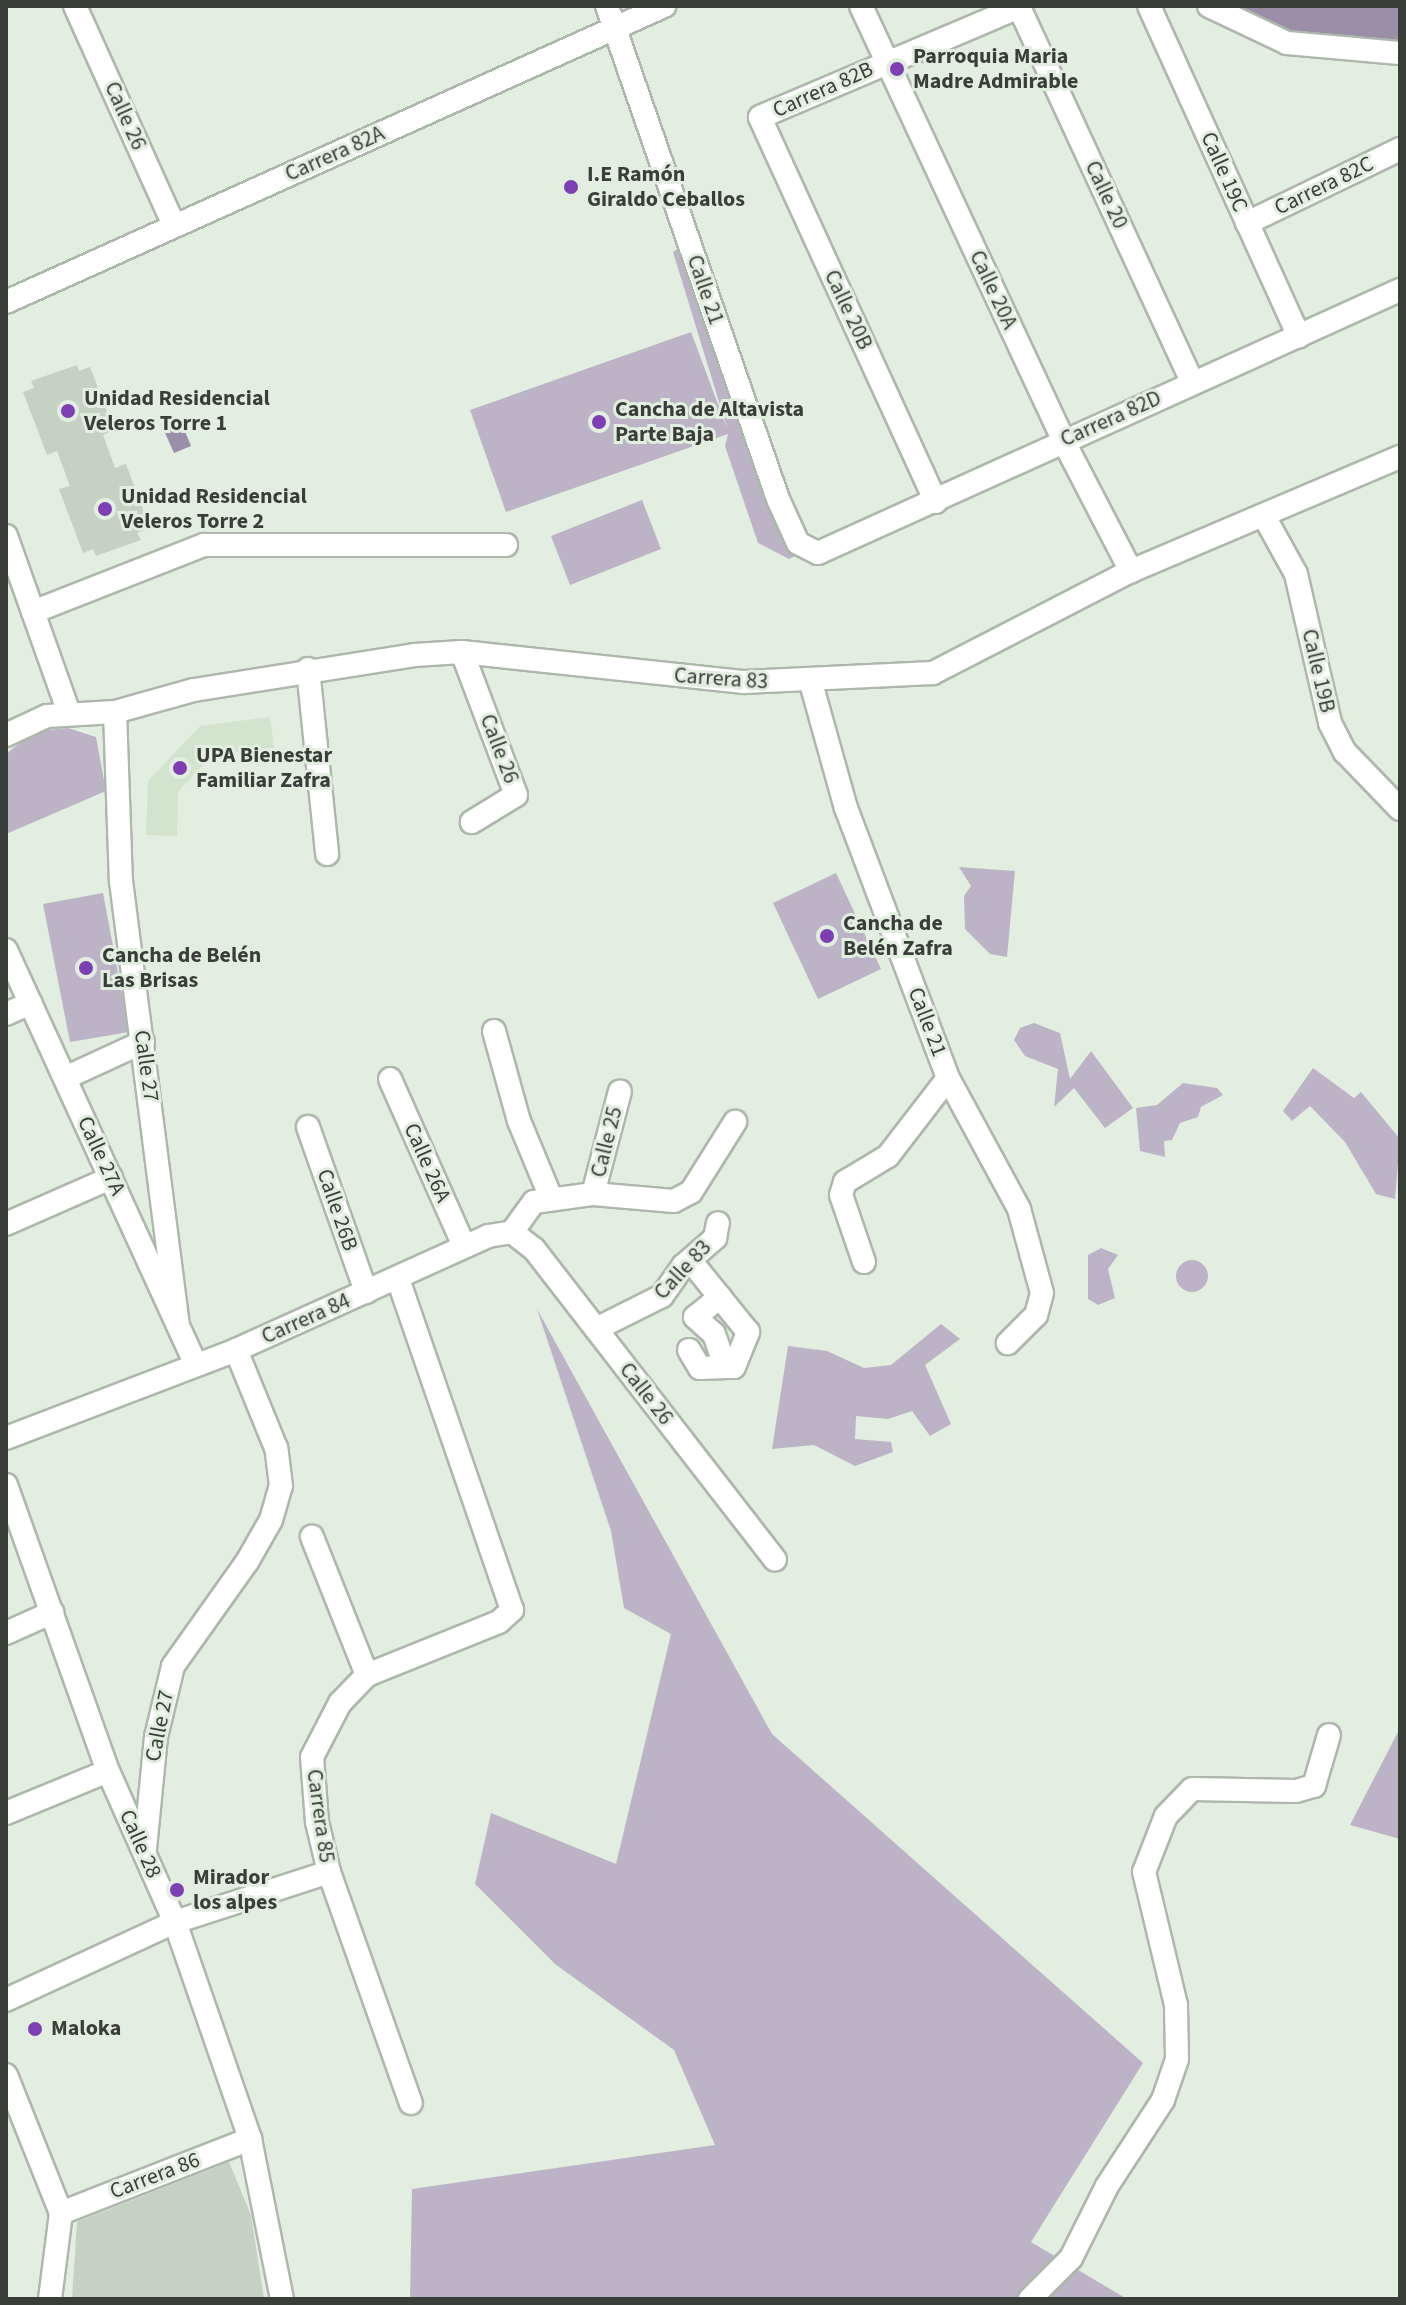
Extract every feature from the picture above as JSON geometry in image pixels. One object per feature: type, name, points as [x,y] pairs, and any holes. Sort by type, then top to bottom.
[{"type":"street","name":"Calle 26","points":[[75,6],[174,225]]},
{"type":"street","name":"Calle 21","points":[[607,6],[778,499],[798,543],[826,553]]},
{"type":"street","name":"Carrera 82A","points":[[6,302],[664,6]]},
{"type":"street","name":"Calle 20A","points":[[861,6],[1063,440],[1131,571]]},
{"type":"street","name":"Calle 19C","points":[[1149,6],[1299,337]]},
{"type":"street","points":[[1209,6],[1287,43],[1400,53]]},
{"type":"street","name":"Carrera 82B","points":[[760,117],[1019,7]]},
{"type":"street","name":"Calle 20","points":[[1019,7],[1193,383]]},
{"type":"street","name":"Calle 20B","points":[[760,117],[936,502]]},
{"type":"street","name":"Carrera 82C","points":[[1247,223],[1400,149]]},
{"type":"street","name":"Carrera 82D","points":[[826,553],[1063,440],[1400,290]]},
{"type":"street","name":"Carrera 83","points":[[6,735],[69,713],[115,712],[308,669],[462,652],[712,680],[811,683],[933,673],[1131,571],[1400,457]]},
{"type":"street","name":"Calle 19B","points":[[1264,516],[1296,574],[1330,723],[1345,752],[1400,809]]},
{"type":"street","points":[[6,536],[69,713]]},
{"type":"street","points":[[33,612],[204,545],[506,545]]},
{"type":"street","name":"Calle 26","points":[[462,652],[516,795],[472,822]]},
{"type":"street","points":[[308,669],[327,854]]},
{"type":"street","name":"Calle 21","points":[[811,683],[846,808],[948,1078],[1008,1179],[1042,1293],[1036,1315],[1008,1343]]},
{"type":"street","name":"Calle 27","points":[[115,712],[121,881],[178,1324]]},
{"type":"street","name":"Calle 27A","points":[[6,950],[195,1363]]},
{"type":"street","points":[[6,1014],[31,1003]]},
{"type":"street","points":[[494,1031],[519,1121],[551,1198]]},
{"type":"street","points":[[65,1078],[143,1042]]},
{"type":"street","points":[[864,1262],[841,1195],[845,1182],[888,1156],[948,1078]]},
{"type":"street","name":"Calle 26A","points":[[390,1079],[464,1246]]},
{"type":"street","name":"Calle 25","points":[[593,1194],[620,1091]]},
{"type":"street","points":[[512,1232],[534,1202],[551,1198],[593,1194],[674,1201],[691,1192],[735,1122]]},
{"type":"street","name":"Calle 26B","points":[[308,1127],[366,1292]]},
{"type":"street","points":[[6,1224],[111,1178]]},
{"type":"street","name":"Calle 83","points":[[596,1329],[662,1296],[690,1260],[715,1238],[718,1223]]},
{"type":"street","name":"Calle 26","points":[[512,1232],[534,1249],[775,1560]]},
{"type":"street","name":"Carrera 84","points":[[6,1438],[195,1363],[236,1350],[464,1246],[512,1232]]},
{"type":"street","points":[[689,1350],[697,1366],[739,1366],[748,1332],[690,1260]]},
{"type":"street","points":[[312,1537],[367,1675],[499,1622],[512,1610],[398,1278]]},
{"type":"street","points":[[725,1366],[713,1333],[695,1317],[726,1305]]},
{"type":"street","name":"Calle 27","points":[[144,1854],[156,1737],[173,1666],[247,1562],[271,1520],[281,1486],[276,1448],[236,1350]]},
{"type":"street","name":"Calle 28","points":[[6,1485],[108,1771],[175,1922],[250,2139],[266,2194],[282,2299]]},
{"type":"street","points":[[6,1633],[53,1612]]},
{"type":"street","name":"Carrera 85","points":[[6,2000],[175,1922],[329,1872],[317,1822],[312,1757],[340,1703],[367,1675]]},
{"type":"street","points":[[1030,2299],[1071,2258],[1107,2186],[1163,2100],[1177,2059],[1176,2005],[1144,1872],[1166,1816],[1192,1789],[1296,1791],[1314,1786],[1329,1735]]},
{"type":"street","points":[[6,1813],[108,1771]]},
{"type":"street","points":[[329,1872],[411,2103]]},
{"type":"street","points":[[6,2075],[61,2213],[50,2299]]},
{"type":"street","name":"Carrera 86","points":[[61,2213],[250,2139]]},
{"type":"shaded area","points":[[1209,6],[1400,6],[1400,53],[1287,43]]},
{"type":"shaded area","name":"Cancha de Altavista Parte Baja","points":[[683,231],[799,554],[789,559],[758,543],[725,446],[728,434],[506,512],[470,410],[691,332],[728,431],[673,252],[679,248],[674,234]]},
{"type":"shaded area","points":[[179,417],[191,446],[174,453],[161,424]]},
{"type":"shaded area","points":[[642,500],[661,549],[570,585],[551,536]]},
{"type":"shaded area","name":"UPA Bienestar Familiar Zafra","points":[[270,717],[274,748],[211,756],[178,792],[177,836],[146,835],[148,781],[200,726]]},
{"type":"shaded area","points":[[68,728],[96,737],[106,791],[6,834],[6,754],[35,731]]},
{"type":"shaded area","points":[[959,867],[1015,871],[1007,957],[990,954],[965,929],[964,896],[971,886]]},
{"type":"shaded area","name":"Cancha de Belén Zafra","points":[[836,873],[881,969],[818,999],[773,903]]},
{"type":"shaded area","name":"Cancha de Belén Las Brisas","points":[[103,893],[129,1032],[70,1042],[43,904]]},
{"type":"shaded area","points":[[1034,1023],[1060,1033],[1070,1079],[1091,1051],[1133,1108],[1105,1128],[1074,1088],[1054,1107],[1058,1069],[1025,1056],[1014,1040],[1020,1028]]},
{"type":"shaded area","points":[[1313,1068],[1354,1098],[1361,1092],[1400,1139],[1395,1199],[1376,1194],[1345,1142],[1310,1106],[1292,1121],[1283,1111]]},
{"type":"shaded area","points":[[1183,1083],[1217,1088],[1223,1095],[1201,1107],[1198,1117],[1180,1123],[1172,1140],[1164,1141],[1165,1157],[1140,1151],[1136,1108],[1157,1105]]},
{"type":"shaded area","points":[[1101,1248],[1118,1255],[1108,1269],[1115,1298],[1098,1305],[1088,1299],[1088,1255]]},
{"type":"shaded area","points":[[1192,1260],[1203,1265],[1208,1276],[1203,1287],[1192,1292],[1181,1287],[1176,1276],[1181,1265]]},
{"type":"shaded area","points":[[537,1309],[772,1734],[1143,2063],[1031,2242],[1127,2299],[410,2299],[412,2189],[715,2145],[674,2050],[555,1964],[475,1884],[491,1813],[616,1864],[671,1634],[624,1608],[611,1531]]},
{"type":"shaded area","points":[[941,1324],[960,1339],[925,1365],[951,1424],[930,1436],[912,1411],[888,1419],[856,1416],[855,1439],[891,1442],[893,1452],[855,1466],[814,1445],[772,1449],[788,1346],[827,1351],[864,1368],[891,1365]]},
{"type":"shaded area","points":[[1400,1728],[1400,1839],[1350,1825]]},
{"type":"building","points":[[77,365],[79,371],[90,367],[114,430],[103,435],[115,468],[126,464],[150,528],[137,533],[141,540],[96,556],[93,549],[83,553],[59,489],[70,486],[57,451],[47,455],[23,392],[34,388],[31,381]]},
{"type":"building","points":[[229,2162],[251,2215],[264,2299],[72,2299],[77,2222]]},
{"type":"place","name":"Parroquia Maria Madre Admirable","points":[[897,69]]},
{"type":"place","name":"I.E Ramón Giraldo Ceballos","points":[[571,187]]},
{"type":"place","name":"Unidad Residencial Veleros Torre 1","points":[[68,411]]},
{"type":"place","name":"Cancha de Altavista Parte Baja","points":[[599,422]]},
{"type":"place","name":"Unidad Residencial Veleros Torre 2","points":[[105,509]]},
{"type":"place","name":"UPA Bienestar Familiar Zafra","points":[[180,768]]},
{"type":"place","name":"Cancha de Belén Zafra","points":[[827,936]]},
{"type":"place","name":"Cancha de Belén Las Brisas","points":[[86,968]]},
{"type":"place","name":"Mirador los alpes","points":[[177,1890]]},
{"type":"place","name":"Maloka","points":[[35,2029]]}]
